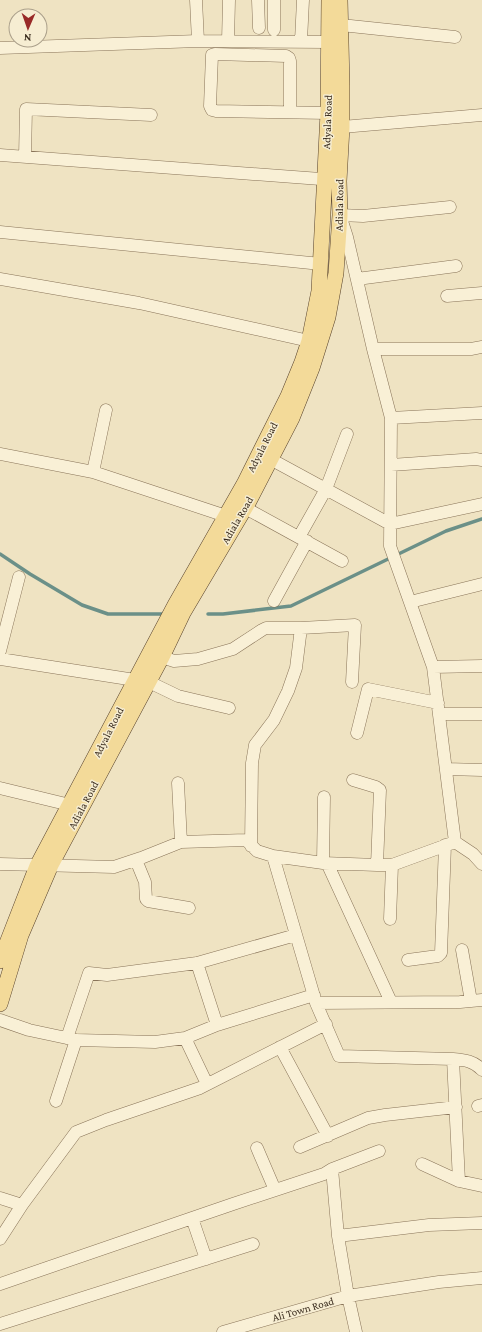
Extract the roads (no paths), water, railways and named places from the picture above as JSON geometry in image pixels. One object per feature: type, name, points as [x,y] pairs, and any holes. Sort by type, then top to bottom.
[{"type":"main road","name":"Adyala Road","points":[[265,456],[309,341],[319,291],[331,180],[328,113],[337,35],[329,0]]},
{"type":"main road","name":"Adiala Road","points":[[0,1004],[44,866],[142,681],[162,657],[183,613],[265,456],[292,418],[312,368],[328,317],[336,273],[340,215],[331,180],[342,128],[337,35],[340,0]]},
{"type":"main road","name":"Adyala Road","points":[[0,961],[44,866],[70,805],[142,681],[226,516],[239,505]]},
{"type":"street","points":[[196,0],[198,41]]},
{"type":"street","points":[[228,41],[229,0]]},
{"type":"street","points":[[258,0],[259,28]]},
{"type":"street","points":[[274,0],[274,30]]},
{"type":"street","points":[[301,41],[303,0]]},
{"type":"street","points":[[0,48],[198,41],[301,41],[337,35],[455,37]]},
{"type":"street","points":[[290,112],[289,58],[286,56],[212,55],[210,106],[212,110],[328,113]]},
{"type":"street","points":[[25,157],[26,109],[151,115]]},
{"type":"street","points":[[342,128],[482,114]]},
{"type":"street","points":[[0,155],[331,180]]},
{"type":"street","points":[[408,960],[438,956],[441,953],[450,844],[446,769],[433,667],[410,602],[406,586],[397,567],[390,546],[391,418],[340,215],[363,216],[450,207]]},
{"type":"street","points":[[0,232],[321,264]]},
{"type":"street","points":[[357,279],[456,266]]},
{"type":"street","points":[[0,279],[139,303],[309,341]]},
{"type":"street","points":[[447,296],[482,293]]},
{"type":"street","points":[[373,349],[482,348]]},
{"type":"street","points":[[93,472],[106,410]]},
{"type":"street","points":[[391,418],[482,413]]},
{"type":"street","points":[[274,601],[326,489],[347,434]]},
{"type":"street","points":[[0,454],[93,472],[226,516]]},
{"type":"street","points":[[265,456],[390,524],[482,504]]},
{"type":"street","points":[[391,465],[476,459],[482,460]]},
{"type":"street","points":[[239,505],[342,561]]},
{"type":"street","points":[[0,651],[4,617],[19,577]]},
{"type":"street","points":[[410,602],[482,584]]},
{"type":"street","points":[[162,657],[174,661],[198,659],[233,649],[266,628],[355,625],[352,682]]},
{"type":"street","points":[[252,846],[252,763],[255,745],[274,720],[288,691],[296,668],[301,628]]},
{"type":"street","points":[[0,659],[142,681],[178,696],[229,708]]},
{"type":"street","points":[[433,667],[482,666]]},
{"type":"street","points":[[357,733],[368,689],[438,708],[482,714]]},
{"type":"street","points":[[446,769],[482,770]]},
{"type":"street","points":[[353,780],[376,787],[380,790],[377,865]]},
{"type":"street","points":[[178,783],[181,842]]},
{"type":"street","points":[[0,788],[70,805]]},
{"type":"street","points":[[324,797],[325,863],[391,1002]]},
{"type":"street","points":[[0,864],[114,867],[181,842],[246,840],[256,851],[273,856],[325,863],[377,865],[392,865],[450,844],[473,854],[482,864]]},
{"type":"street","points":[[273,856],[315,999],[339,1056],[453,1059],[470,1061],[482,1070]]},
{"type":"street","points":[[136,860],[145,882],[146,899],[148,901],[189,908]]},
{"type":"street","points":[[390,919],[392,865]]},
{"type":"street","points":[[56,1102],[89,973],[107,975],[197,963],[296,935]]},
{"type":"street","points":[[0,1020],[29,1030],[71,1039],[155,1042],[185,1038],[217,1025],[315,999],[391,1002],[476,1000],[462,950]]},
{"type":"street","points":[[197,963],[217,1025]]},
{"type":"street","points":[[0,1239],[22,1205],[76,1132],[207,1084],[326,1024]]},
{"type":"street","points":[[185,1038],[207,1084]]},
{"type":"street","points":[[280,1047],[328,1136]]},
{"type":"street","points":[[453,1059],[460,1181]]},
{"type":"street","points":[[300,1147],[368,1118],[456,1107]]},
{"type":"street","points":[[257,1148],[275,1190]]},
{"type":"street","points":[[0,1284],[324,1174],[332,1169],[379,1151]]},
{"type":"street","points":[[422,1164],[460,1181],[482,1186]]},
{"type":"street","points":[[332,1169],[338,1236],[348,1296],[439,1282],[482,1278]]},
{"type":"street","points":[[0,1198],[22,1205]]},
{"type":"street","points":[[192,1218],[206,1259]]},
{"type":"street","points":[[338,1236],[429,1225],[482,1223]]},
{"type":"street","points":[[0,1324],[253,1244]]},
{"type":"street","name":"Ali Town Road","points":[[223,1332],[240,1330],[348,1296],[356,1332]]},
{"type":"waterway","points":[[208,614],[223,614],[291,606],[446,531],[482,519]]},
{"type":"waterway","points":[[0,554],[82,605],[108,614],[163,614]]}]
